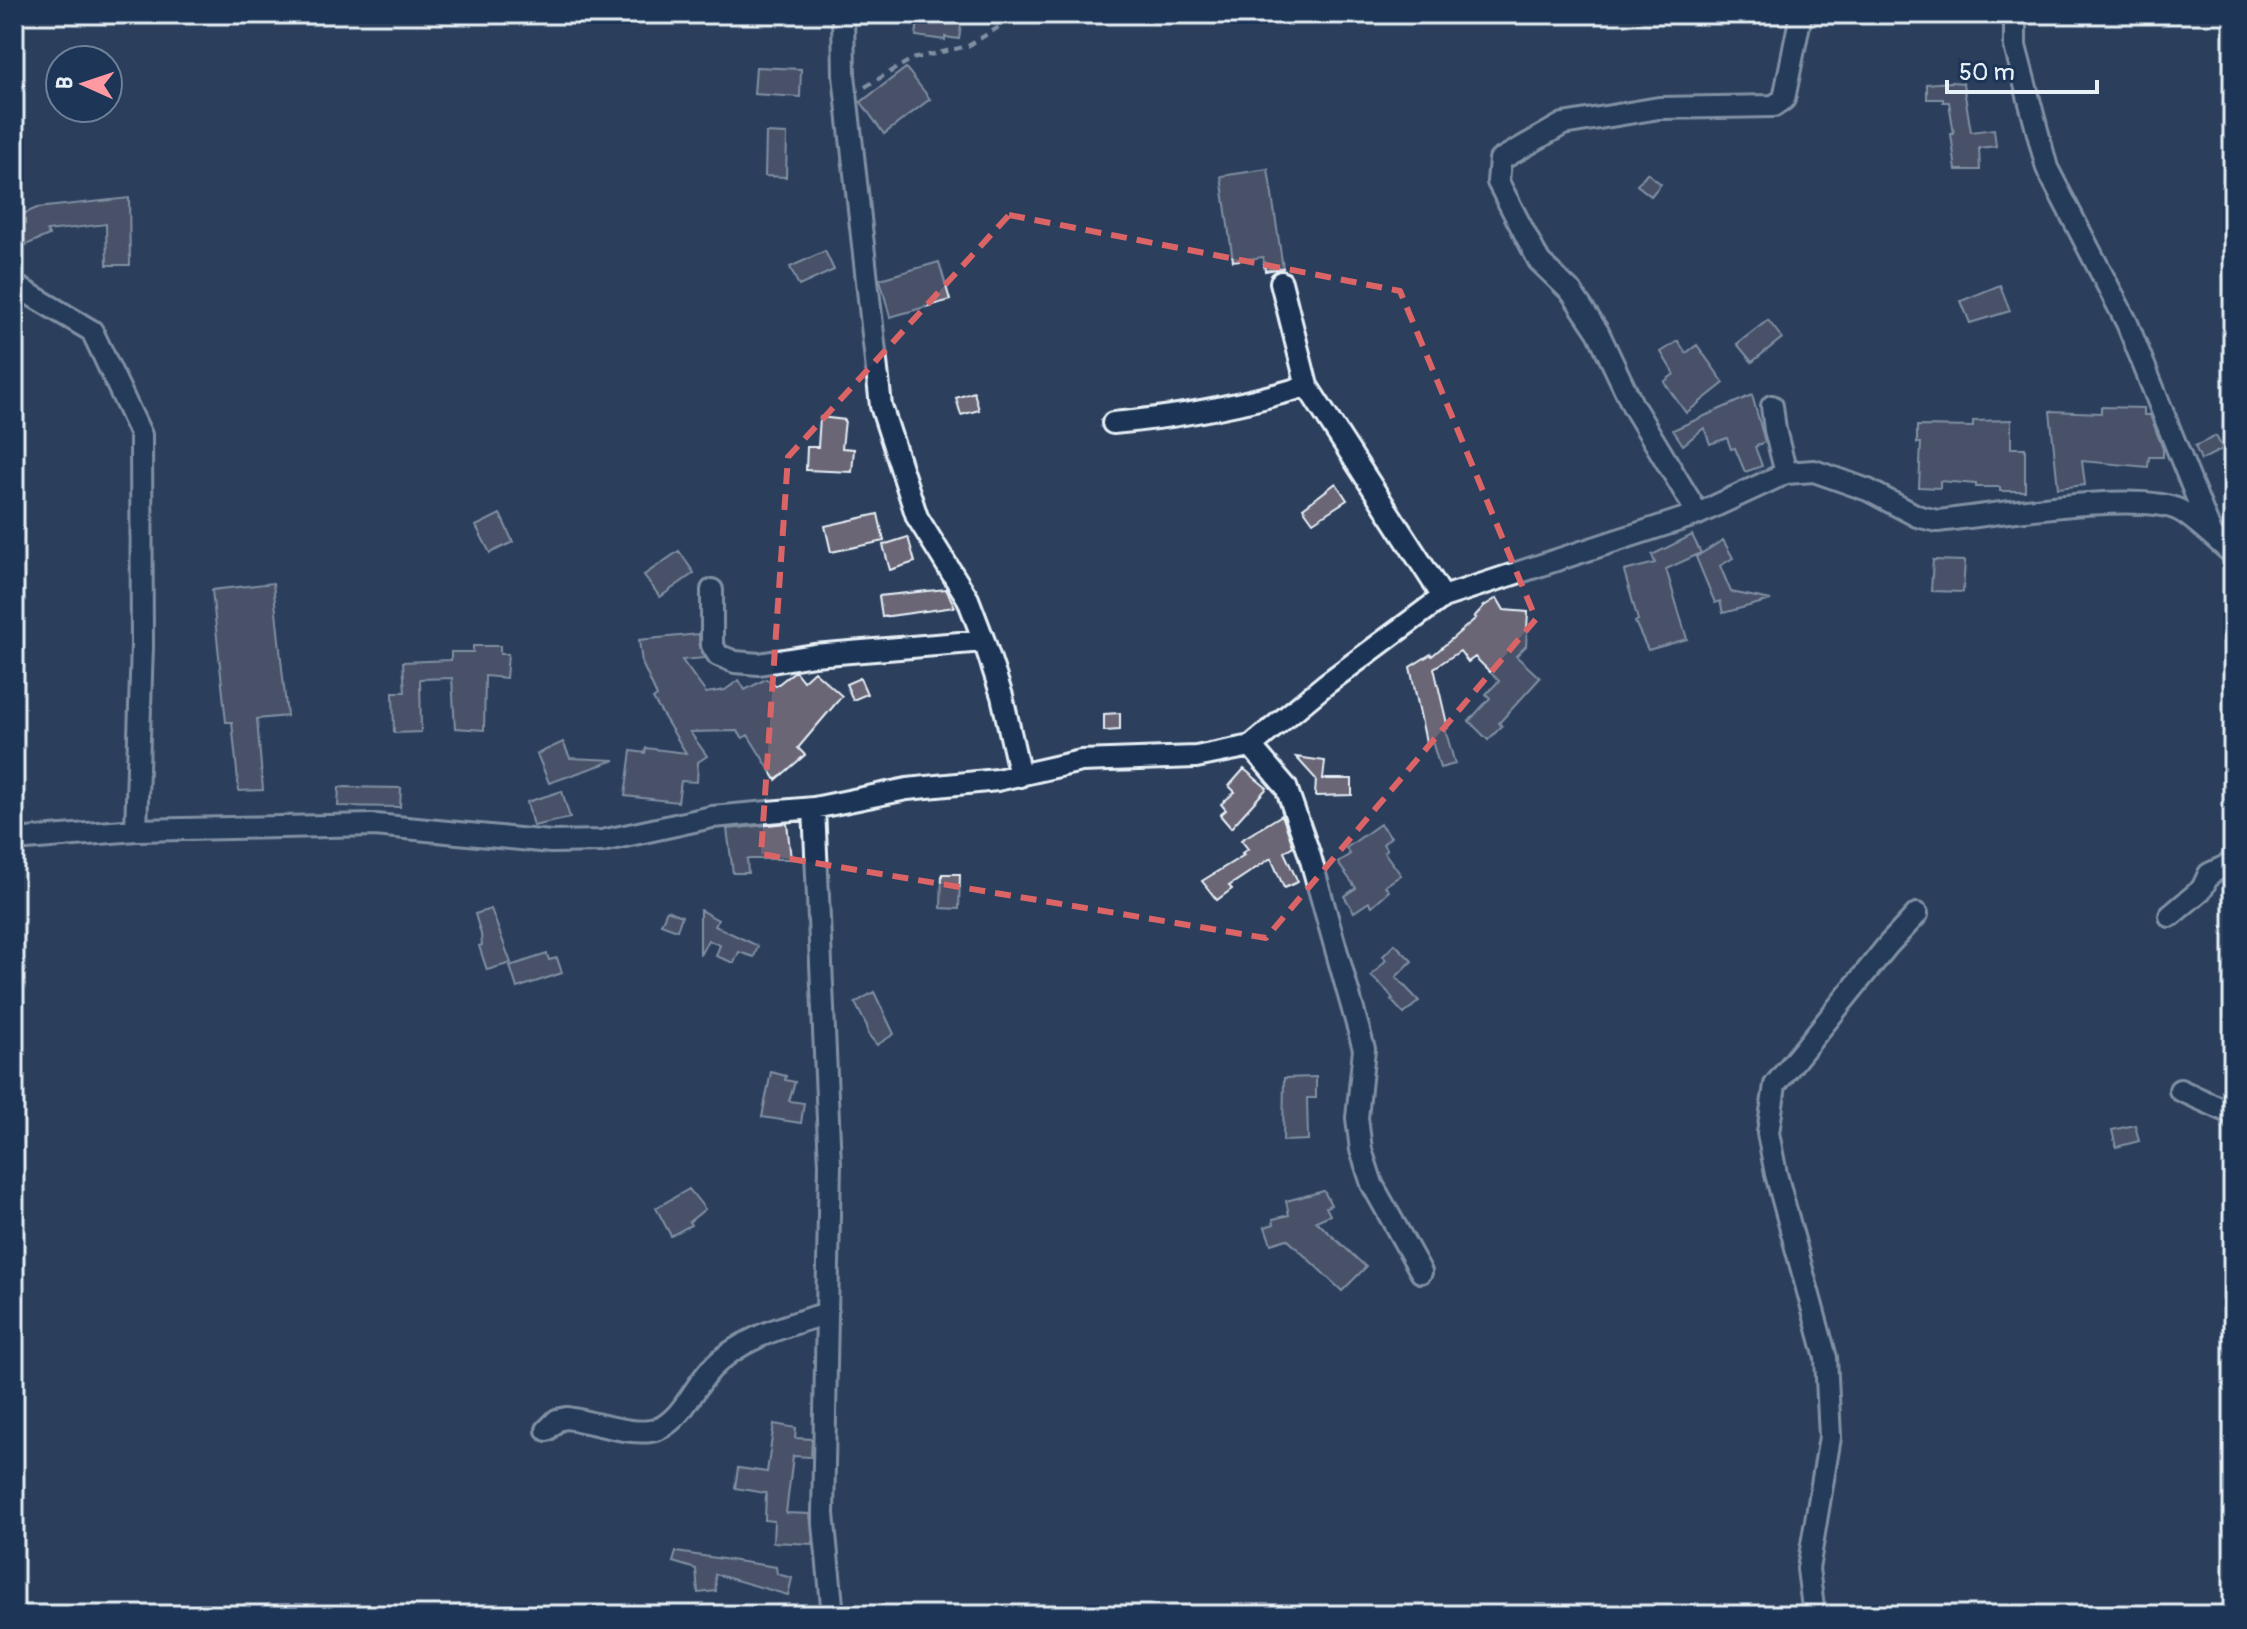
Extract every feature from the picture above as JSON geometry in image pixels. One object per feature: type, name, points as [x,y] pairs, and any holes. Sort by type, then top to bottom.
[{"type":"street","points":[[843,14],[847,98],[881,406],[917,517],[968,599],[984,641],[1002,696],[1020,776]]},
{"type":"street","points":[[1698,514],[1633,406],[1598,332],[1572,293],[1539,261],[1498,182],[1500,160],[1563,124],[1659,108],[1774,106],[1784,99],[1801,14]]},
{"type":"street","points":[[2015,14],[2015,46],[2047,168],[2127,323],[2212,537]]},
{"type":"street","points":[[1281,282],[1307,386],[1443,597]]},
{"type":"street","points":[[14,288],[21,289],[92,331],[141,435],[142,645],[136,830]]},
{"type":"street","points":[[1113,423],[1177,417],[1307,386]]},
{"type":"street","points":[[1772,406],[1786,473]]},
{"type":"street","points":[[14,840],[136,830],[375,825],[551,842],[602,841],[712,817],[814,808],[907,789],[1020,776],[1081,761],[1196,757],[1251,746],[1326,684],[1443,597],[1698,514],[1786,473],[1814,471],[1868,490],[1917,516],[1937,521],[2112,502],[2157,503],[2180,511],[2233,554]]},
{"type":"street","points":[[712,590],[712,645],[718,655],[735,662],[759,664],[814,655],[984,641]]},
{"type":"street","points":[[1251,746],[1286,787],[1309,853],[1364,1049],[1357,1118],[1361,1150],[1372,1184],[1421,1272]]},
{"type":"street","points":[[814,808],[830,1164],[823,1514],[833,1615]]},
{"type":"street","points":[[2170,916],[2202,889],[2209,874],[2233,859]]},
{"type":"street","points":[[1814,1615],[1808,1569],[1830,1437],[1826,1358],[1776,1174],[1768,1133],[1775,1085],[1878,957],[1917,914]]},
{"type":"street","points":[[2180,1090],[2233,1114]]},
{"type":"street","points":[[547,1430],[557,1420],[567,1418],[641,1432],[658,1429],[681,1409],[710,1370],[730,1352],[759,1336],[827,1313]]},
{"type":"path","points":[[847,98],[899,65],[968,46],[1020,14]]},
{"type":"highlighted area","points":[[1009,215],[1400,291],[1536,619],[1266,938],[761,854],[788,457]]},
{"type":"building","points":[[919,14],[948,14],[948,17],[962,19],[959,39],[916,36]]},
{"type":"building","points":[[756,67],[801,69],[800,97],[754,94]]},
{"type":"building","points":[[906,68],[930,99],[884,134],[861,102]]},
{"type":"building","points":[[1963,83],[1971,132],[1994,129],[1996,146],[1979,148],[1980,170],[1956,170],[1949,102],[1927,99],[1927,84]]},
{"type":"building","points":[[766,133],[787,134],[786,177],[765,176]]},
{"type":"building","points":[[1268,169],[1283,268],[1265,271],[1263,257],[1233,261],[1221,176]]},
{"type":"building","points":[[1647,173],[1661,184],[1651,196],[1637,185]]},
{"type":"building","points":[[129,198],[130,265],[107,265],[106,224],[47,231],[49,235],[14,250],[14,218],[37,208]]},
{"type":"building","points":[[825,251],[834,270],[799,286],[790,267]]},
{"type":"building","points":[[939,262],[950,300],[890,317],[880,279]]},
{"type":"building","points":[[2000,285],[2010,311],[1970,323],[1961,301]]},
{"type":"building","points":[[1768,320],[1782,338],[1752,362],[1737,344]]},
{"type":"building","points":[[1678,341],[1686,353],[1697,345],[1724,383],[1686,413],[1664,382],[1674,374],[1661,352]]},
{"type":"building","points":[[974,392],[979,410],[961,415],[956,398]]},
{"type":"building","points":[[1752,395],[1765,442],[1755,447],[1762,466],[1745,472],[1727,438],[1710,444],[1704,428],[1683,445],[1673,430]]},
{"type":"building","points":[[2101,407],[2144,408],[2144,415],[2150,415],[2163,457],[2149,457],[2148,467],[2082,461],[2085,485],[2058,488],[2050,411],[2101,413]]},
{"type":"building","points":[[820,417],[845,420],[842,448],[854,449],[852,472],[806,470],[807,447],[818,447]]},
{"type":"building","points":[[2011,420],[2011,448],[2025,448],[2025,491],[2000,491],[2000,487],[1940,481],[1940,488],[1919,487],[1921,443],[1917,443],[1917,426],[1973,427],[1973,421]]},
{"type":"building","points":[[2216,436],[2223,449],[2201,460],[2195,446]]},
{"type":"building","points":[[1336,483],[1347,500],[1313,522],[1303,508]]},
{"type":"building","points":[[500,514],[513,542],[490,553],[476,526]]},
{"type":"building","points":[[878,514],[884,541],[831,552],[825,526]]},
{"type":"building","points":[[1692,535],[1701,553],[1666,569],[1687,639],[1648,650],[1635,622],[1638,620],[1624,571],[1655,563],[1652,555]]},
{"type":"building","points":[[908,537],[915,562],[890,570],[883,545]]},
{"type":"building","points":[[1723,540],[1733,558],[1720,566],[1731,592],[1771,600],[1723,613],[1720,601],[1715,603],[1696,557]]},
{"type":"building","points":[[679,551],[694,573],[660,597],[644,575]]},
{"type":"building","points":[[1933,560],[1965,561],[1963,592],[1931,591]]},
{"type":"building","points":[[273,583],[287,716],[257,719],[263,790],[239,791],[232,722],[226,722],[212,590]]},
{"type":"building","points":[[946,589],[955,607],[882,617],[879,596]]},
{"type":"building","points":[[1497,598],[1504,610],[1528,612],[1526,646],[1516,656],[1540,678],[1499,723],[1502,726],[1488,740],[1469,721],[1490,698],[1486,694],[1499,681],[1475,657],[1468,662],[1460,651],[1434,668],[1455,764],[1440,768],[1432,741],[1426,742],[1410,667],[1432,656],[1476,618],[1484,606]]},
{"type":"building","points":[[699,634],[699,646],[705,658],[682,660],[706,693],[725,690],[739,680],[745,690],[766,679],[776,686],[795,671],[803,681],[814,671],[842,696],[798,748],[805,755],[776,780],[748,735],[743,738],[737,731],[690,732],[707,756],[698,762],[697,782],[681,781],[678,802],[625,796],[631,751],[645,753],[646,748],[686,753],[653,699],[657,696],[642,663],[639,640]]},
{"type":"building","points":[[473,646],[500,646],[500,654],[508,654],[506,678],[485,676],[484,730],[455,728],[452,678],[420,679],[421,732],[394,733],[393,692],[405,692],[403,662],[451,660],[451,652],[473,652]]},
{"type":"building","points":[[860,678],[867,694],[853,700],[846,684]]},
{"type":"building","points":[[1120,713],[1120,730],[1104,731],[1104,714]]},
{"type":"building","points":[[563,742],[570,758],[615,760],[549,783],[537,754]]},
{"type":"building","points":[[1296,757],[1325,761],[1323,779],[1352,779],[1352,795],[1315,796],[1316,779]]},
{"type":"building","points":[[1244,769],[1267,788],[1231,828],[1220,815],[1226,810],[1221,804],[1235,792],[1229,786]]},
{"type":"building","points":[[339,787],[401,788],[400,807],[338,806]]},
{"type":"building","points":[[562,791],[570,818],[533,826],[527,802]]},
{"type":"building","points":[[1282,815],[1293,846],[1284,852],[1298,882],[1284,888],[1271,858],[1229,886],[1232,889],[1217,900],[1202,881],[1244,855],[1242,853],[1248,849],[1241,840]]},
{"type":"building","points":[[787,823],[791,859],[747,859],[748,873],[733,873],[727,829]]},
{"type":"building","points":[[1380,824],[1391,837],[1383,844],[1387,850],[1384,852],[1401,875],[1385,886],[1389,891],[1372,906],[1369,902],[1354,912],[1344,896],[1356,888],[1338,863],[1350,854],[1346,848]]},
{"type":"building","points":[[942,874],[960,874],[959,909],[941,908]]},
{"type":"building","points":[[491,909],[511,963],[487,970],[479,946],[482,945],[481,934],[475,914]]},
{"type":"building","points":[[667,910],[682,916],[677,930],[661,924]]},
{"type":"building","points":[[700,910],[718,920],[715,926],[758,946],[754,957],[739,952],[734,963],[716,956],[720,945],[708,940],[700,955]]},
{"type":"building","points":[[1395,944],[1412,961],[1396,977],[1419,1001],[1404,1014],[1371,976]]},
{"type":"building","points":[[547,954],[549,960],[557,958],[562,973],[517,988],[510,966]]},
{"type":"building","points":[[874,992],[894,1034],[877,1045],[868,1034],[855,1003]]},
{"type":"building","points":[[771,1072],[795,1082],[789,1101],[804,1103],[801,1123],[762,1117]]},
{"type":"building","points":[[1316,1077],[1316,1098],[1307,1098],[1308,1140],[1283,1141],[1284,1078]]},
{"type":"building","points":[[2135,1125],[2139,1141],[2116,1147],[2112,1130]]},
{"type":"building","points":[[689,1189],[705,1209],[689,1222],[691,1225],[671,1236],[656,1208]]},
{"type":"building","points":[[1324,1191],[1331,1205],[1326,1207],[1330,1215],[1316,1221],[1366,1267],[1342,1291],[1287,1239],[1271,1244],[1265,1227],[1274,1224],[1273,1219],[1289,1215],[1286,1201]]},
{"type":"building","points":[[774,1424],[796,1428],[795,1438],[812,1439],[811,1457],[793,1456],[786,1513],[810,1514],[813,1544],[773,1542],[774,1521],[765,1520],[766,1493],[735,1488],[738,1468],[767,1472]]},
{"type":"building","points":[[676,1552],[776,1567],[777,1574],[792,1578],[788,1595],[715,1574],[716,1591],[698,1593],[696,1569],[673,1562]]}]
